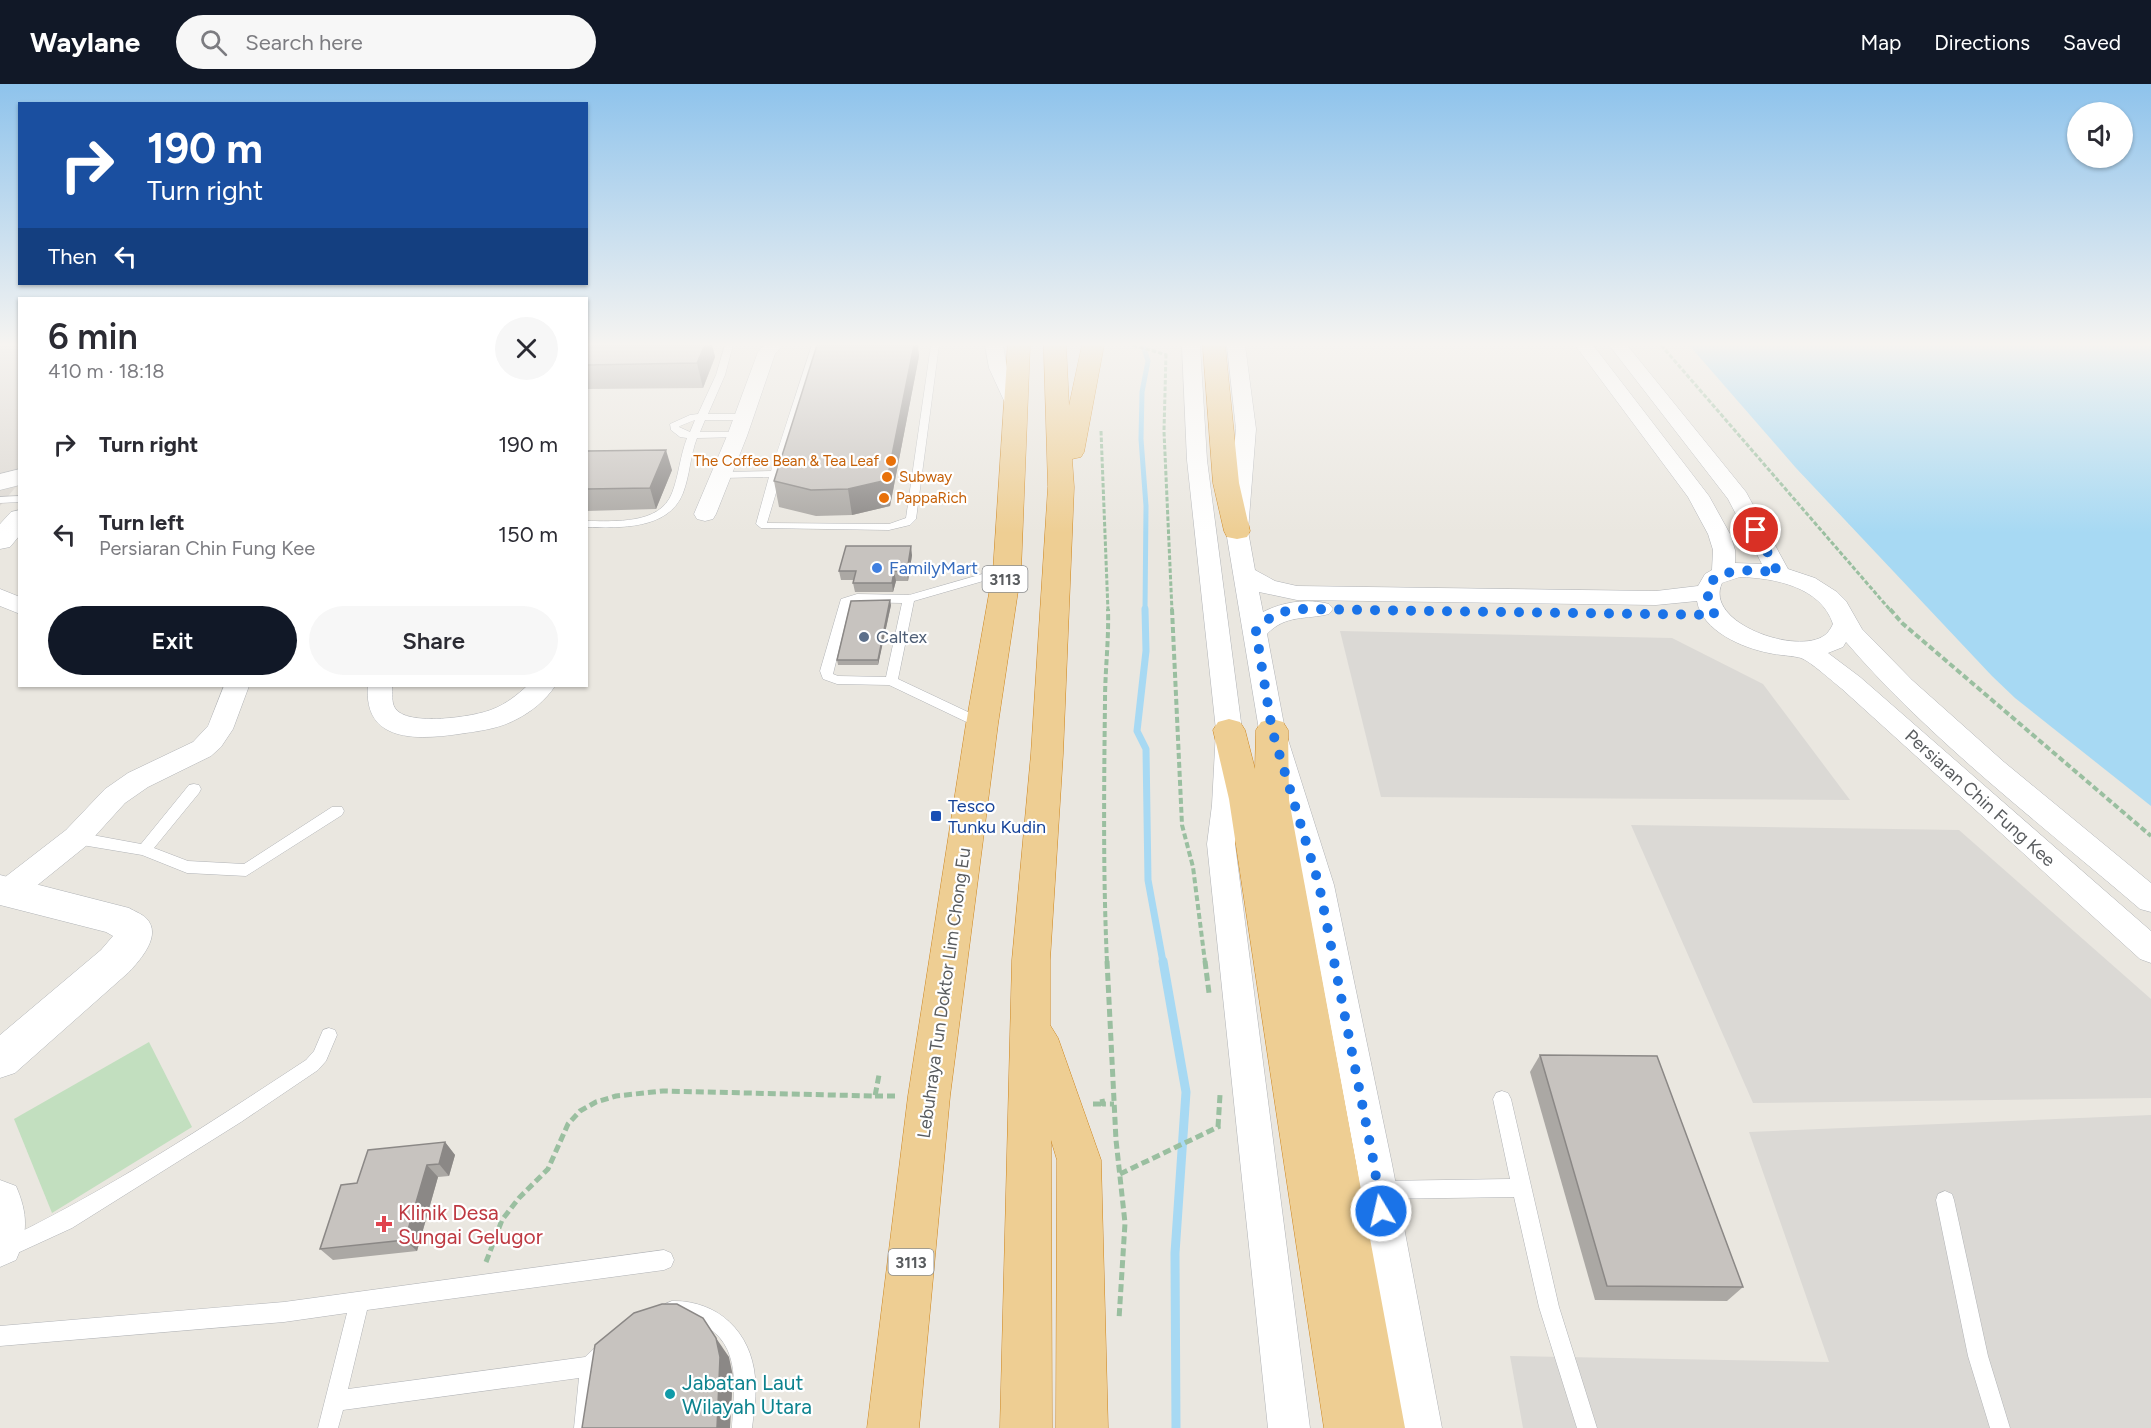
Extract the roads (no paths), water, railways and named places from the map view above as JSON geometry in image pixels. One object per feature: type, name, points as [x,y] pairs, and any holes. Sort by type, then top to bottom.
[{"type":"highway","name":"Lebuhraya Tun Doktor Lim Chong Eu","points":[[893,1428],[929,1096],[982,724],[1007,571],[1016,408]]},
{"type":"highway","points":[[1026,1428],[1031,960],[1047,754],[1061,487],[1058,408]]},
{"type":"highway","points":[[1072,453],[1073,408]]},
{"type":"highway","points":[[1061,487],[1072,453],[1081,408]]},
{"type":"highway","points":[[1219,408],[1226,483],[1237,531]]},
{"type":"highway","points":[[1229,730],[1259,800],[1379,1428]]},
{"type":"highway","points":[[1272,730],[1259,800],[1350,1428]]},
{"type":"highway","points":[[1030,1017],[1079,1160],[1082,1428]]},
{"type":"street","points":[[705,514],[747,408]]},
{"type":"street","points":[[1194,408],[1197,460],[1229,730],[1226,805],[1221,844],[1289,1428]]},
{"type":"street","points":[[1243,408],[1246,429],[1237,531],[1272,730],[1319,885],[1374,1164],[1421,1428]]},
{"type":"street","points":[[1631,408],[1698,496],[1719,534],[1724,550],[1708,602],[1715,615],[1725,624],[1755,641],[1790,650],[1823,648],[1835,642],[1843,634],[1845,624]]},
{"type":"street","points":[[1668,408],[1738,497],[1778,573]]},
{"type":"street","points":[[0,482],[18,479]]},
{"type":"street","points":[[0,501],[11,506],[18,516]]},
{"type":"street","points":[[0,541],[18,519]]},
{"type":"street","points":[[0,548],[18,534]]},
{"type":"street","name":"Persiaran Chin Fung Kee","points":[[1245,573],[1268,587],[1298,593],[1656,598],[1688,596],[1739,570],[1778,573],[1817,588],[1832,600],[1842,612],[1845,624],[1892,675],[1945,727],[2151,900]]},
{"type":"street","points":[[0,596],[18,606]]},
{"type":"street","points":[[1256,631],[1265,620],[1274,615],[1296,609],[1715,615]]},
{"type":"street","name":"Persiaran Chin Fung Kee","points":[[1807,650],[1851,683],[2151,950]]},
{"type":"street","points":[[4,891],[76,838],[115,796],[138,780],[202,749],[220,729],[236,687]]},
{"type":"street","points":[[380,687],[381,704],[387,717],[396,724],[408,728],[428,729],[477,723],[500,716],[531,697],[541,687]]},
{"type":"street","points":[[0,1060],[115,961],[131,943],[132,929],[116,919],[4,891]]},
{"type":"street","points":[[0,1202],[3,1233],[0,1244]]},
{"type":"lane","points":[[588,524],[627,524],[642,521],[671,505],[678,493],[685,459],[707,408]]},
{"type":"lane","points":[[796,408],[762,517],[761,524],[765,526],[889,527],[906,523],[911,519],[926,408]]},
{"type":"lane","points":[[704,417],[741,426],[696,435],[681,434],[674,428],[675,424],[685,418],[704,417]]},
{"type":"lane","points":[[722,475],[775,474]]},
{"type":"lane","points":[[0,501],[18,499]]},
{"type":"lane","points":[[982,724],[891,681],[837,680],[831,679],[826,671],[845,602],[856,598],[909,599],[1007,571]]},
{"type":"lane","points":[[891,681],[909,599]]},
{"type":"lane","points":[[144,849],[194,789]]},
{"type":"lane","points":[[76,838],[144,849],[187,867],[246,870],[337,811]]},
{"type":"lane","points":[[0,1252],[65,1221],[235,1116],[312,1065],[320,1056],[329,1035]]},
{"type":"lane","points":[[1502,1099],[1542,1286],[1569,1379],[1587,1428]]},
{"type":"lane","points":[[1377,1190],[1521,1188]]},
{"type":"lane","points":[[1945,1200],[1978,1356],[2000,1428]]},
{"type":"lane","points":[[0,1336],[359,1304],[664,1260]]},
{"type":"lane","points":[[328,1428],[359,1304]]},
{"type":"lane","points":[[658,1316],[674,1310],[694,1312],[710,1318],[727,1330],[738,1349],[745,1376],[742,1428]]},
{"type":"lane","points":[[336,1401],[590,1366],[619,1339]]},
{"type":"lane","points":[[584,1428],[590,1366]]},
{"type":"water","points":[[1744,408],[2151,408],[2151,806],[2015,698],[1796,468]]},
{"type":"waterway","points":[[1142,408],[1141,439],[1146,506],[1145,610]]},
{"type":"waterway","points":[[1145,610],[1146,651],[1137,731],[1146,749],[1148,880],[1163,962]]},
{"type":"waterway","points":[[1163,961],[1186,1092],[1175,1253],[1176,1428]]},
{"type":"place","name":"The Coffee Bean & Tea Leaf","points":[[891,461]]},
{"type":"place","name":"Subway","points":[[887,477]]},
{"type":"place","name":"PappaRich","points":[[884,498]]},
{"type":"place","name":"FamilyMart","points":[[877,568]]},
{"type":"place","name":"Caltex","points":[[864,637]]},
{"type":"place","name":"Tesco Tunku Kudin","points":[[936,816]]},
{"type":"place","name":"Klinik Desa Sungai Gelugor","points":[[384,1224]]},
{"type":"place","name":"Jabatan Laut Wilayah Utara","points":[[670,1394]]}]
